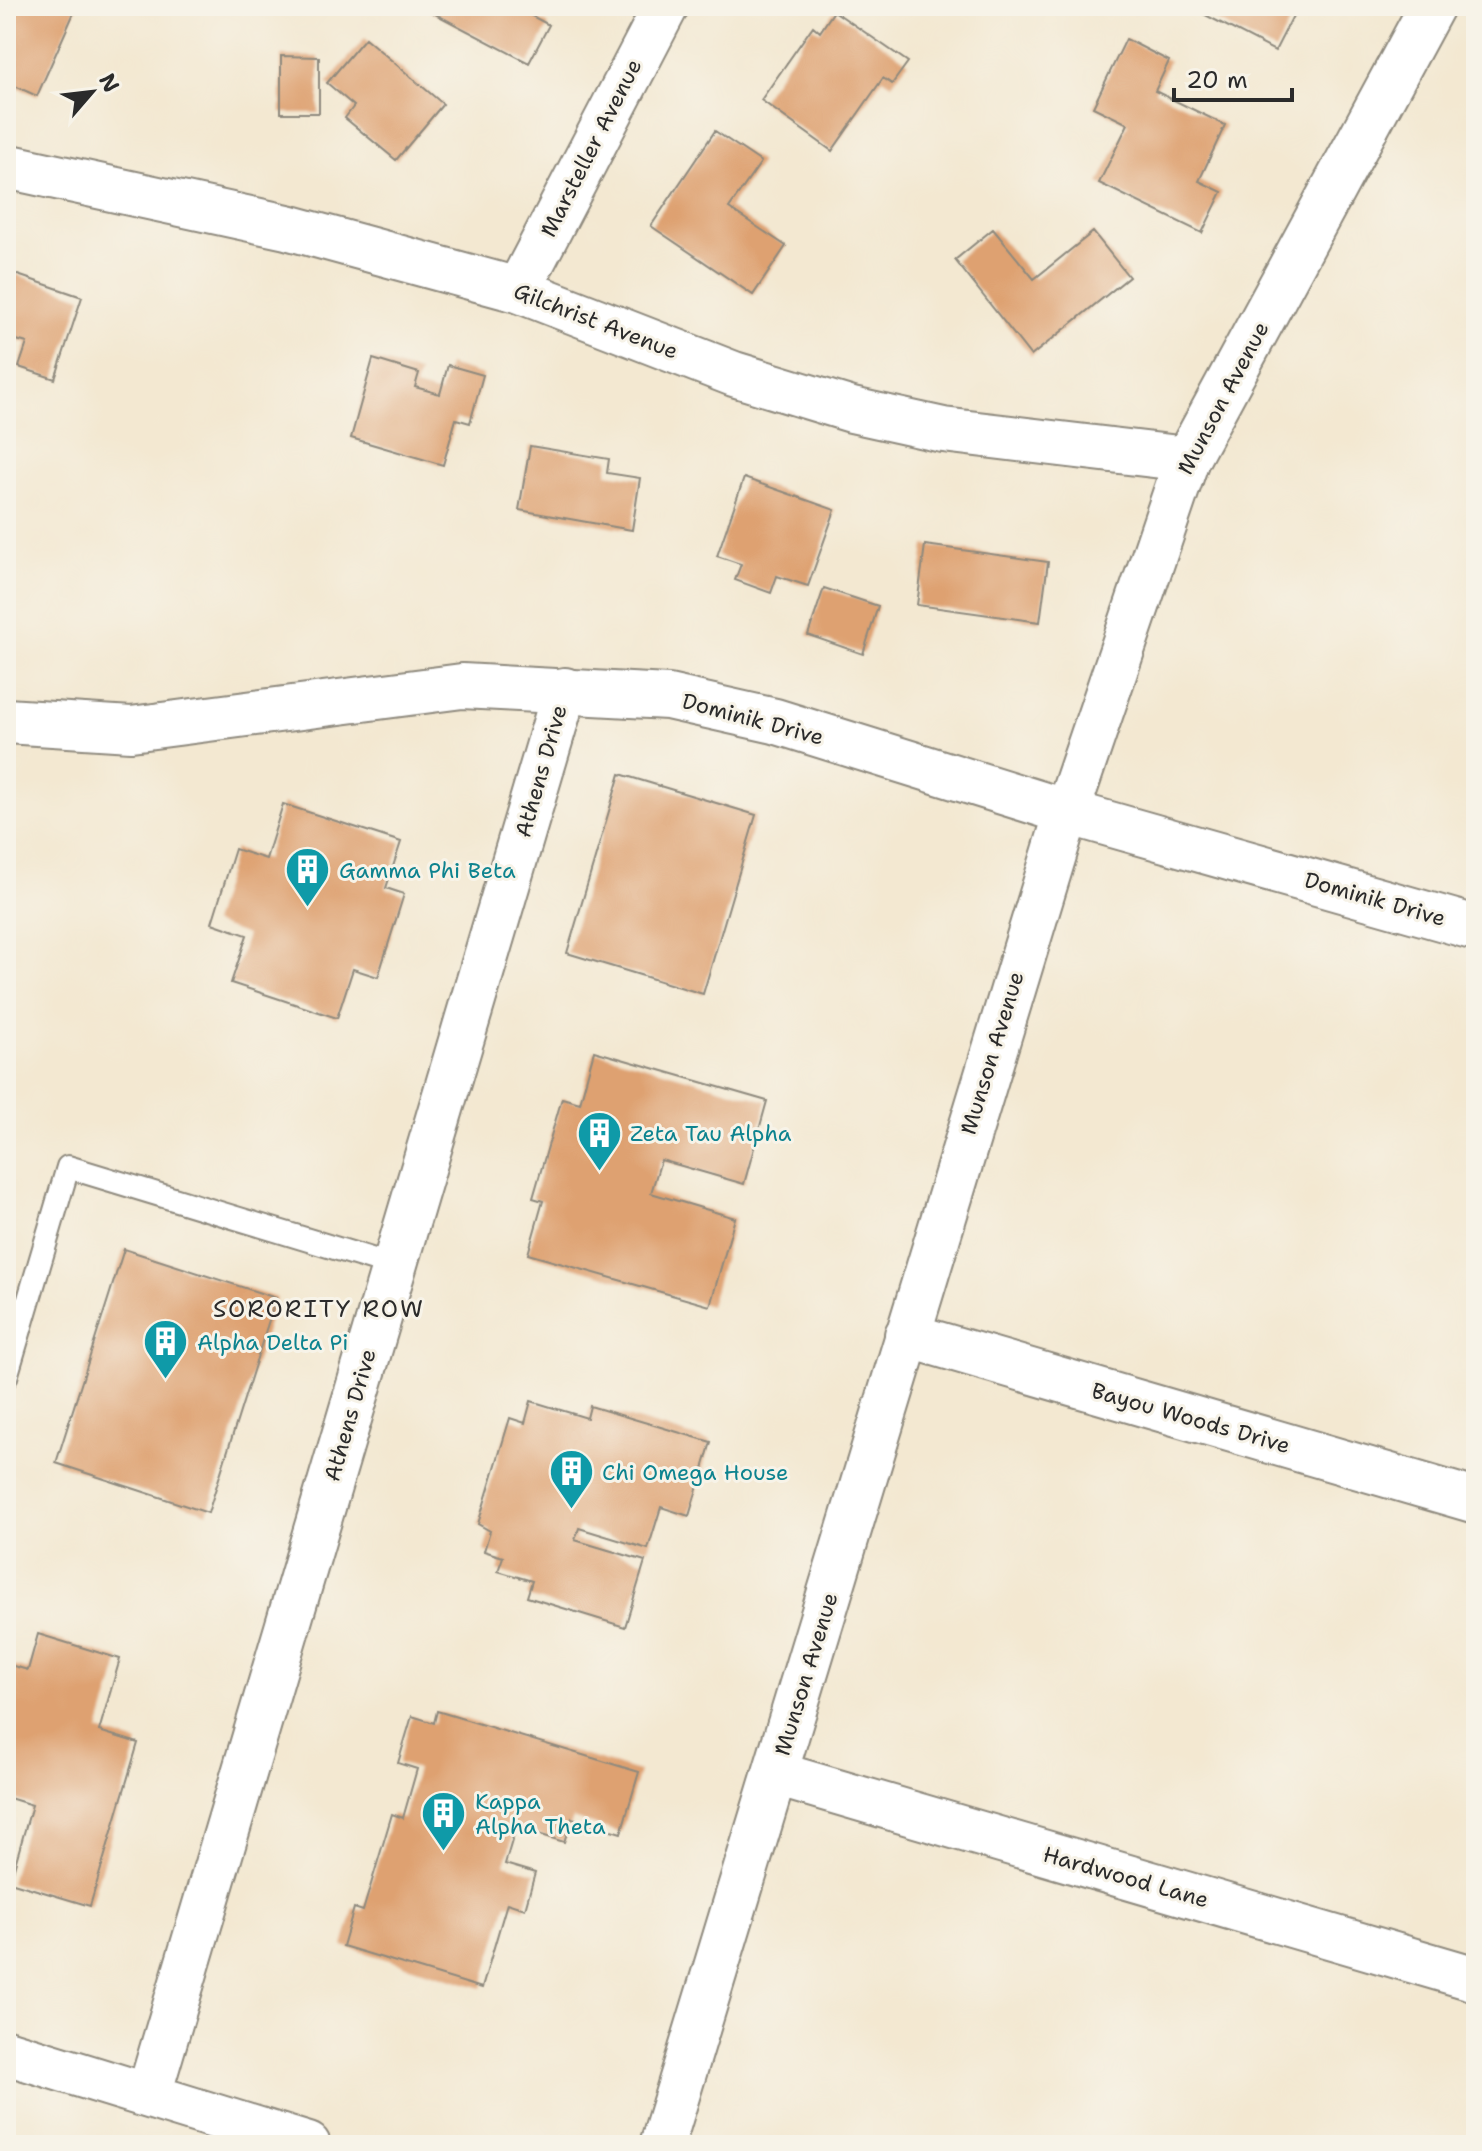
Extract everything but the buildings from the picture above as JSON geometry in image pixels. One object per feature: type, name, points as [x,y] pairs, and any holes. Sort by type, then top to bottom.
[{"type":"street","name":"Marsteller Avenue","points":[[518,290],[666,6]]},
{"type":"street","name":"Munson Avenue","points":[[662,2145],[1067,812],[1187,459],[1432,6]]},
{"type":"street","name":"Gilchrist Avenue","points":[[6,166],[287,227],[518,290],[734,374],[852,410],[943,430],[1187,459]]},
{"type":"street","name":"Dominik Drive","points":[[6,721],[131,729],[462,686],[668,697],[775,721],[1067,812],[1476,928]]},
{"type":"street","name":"Athens Drive","points":[[149,2094],[565,690]]},
{"type":"street","name":"Bayou Woods Drive","points":[[907,1335],[1476,1501]]},
{"type":"street","name":"Hardwood Lane","points":[[776,1774],[1476,1979]]},
{"type":"street","points":[[6,2052],[308,2145]]},
{"type":"lane","points":[[6,1377],[68,1167],[394,1266]]},
{"type":"place","name":"Gamma Phi Beta","points":[[308,909]]},
{"type":"place","name":"Zeta Tau Alpha","points":[[599,1172]]},
{"type":"place","name":"Alpha Delta Pi","points":[[166,1381]]},
{"type":"place","name":"Chi Omega House","points":[[571,1511]]},
{"type":"place","name":"Kappa Alpha Theta","points":[[444,1853]]},
{"type":"district","name":"SORORITY ROW","points":[[319,1309]]}]
